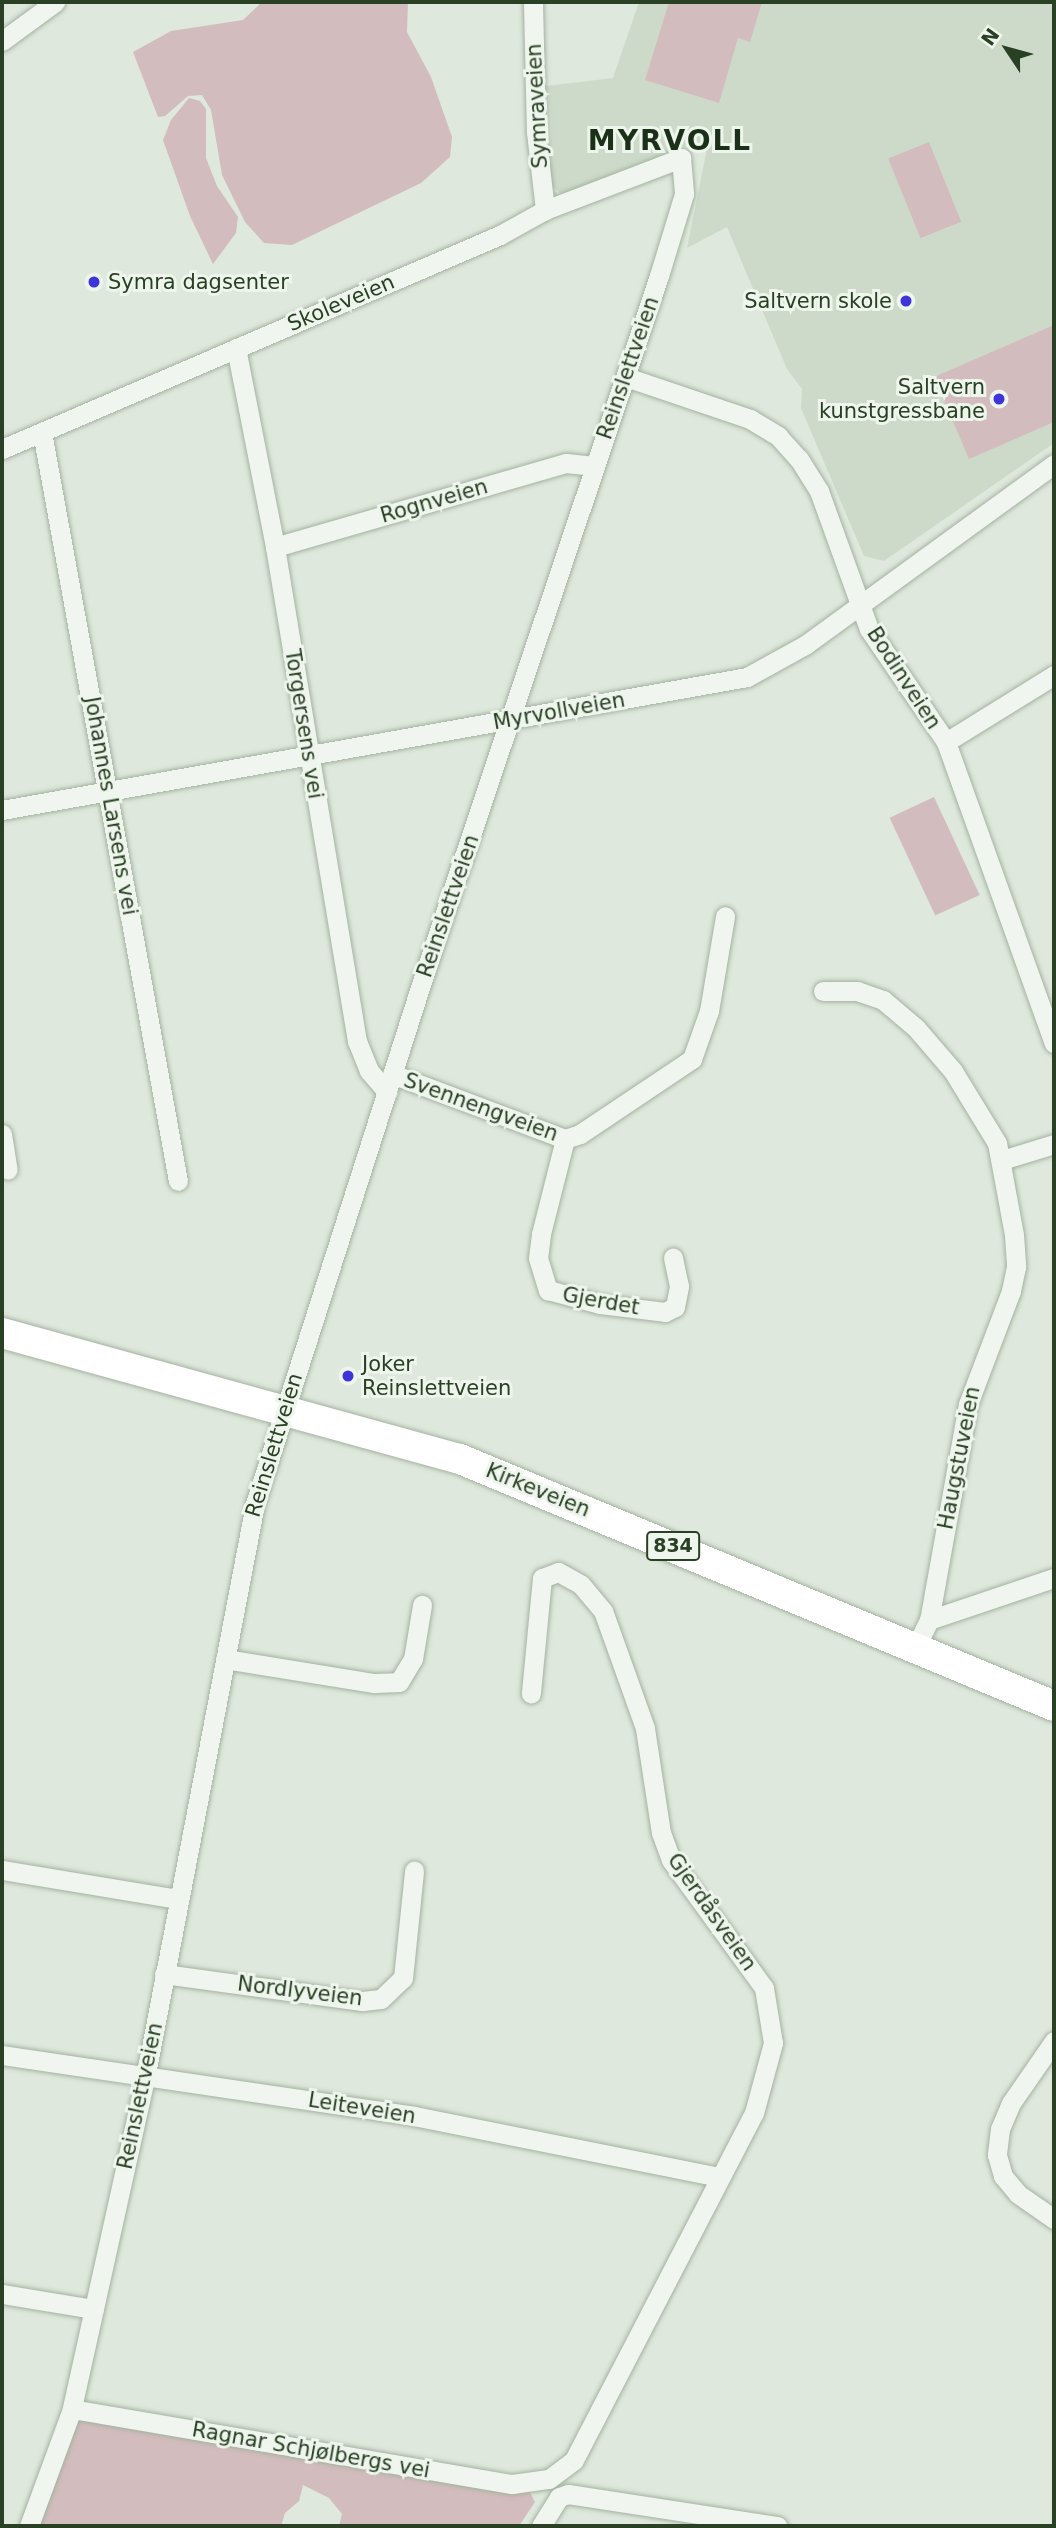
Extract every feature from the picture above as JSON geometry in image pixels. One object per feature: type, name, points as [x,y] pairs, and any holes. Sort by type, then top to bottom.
[{"type":"main road","name":"Kirkeveien","points":[[2,1333],[284,1407],[460,1459],[1054,1706]]},
{"type":"street","points":[[2,41],[55,2]]},
{"type":"street","name":"Symraveien","points":[[533,2],[536,132],[545,210]]},
{"type":"street","name":"Skoleveien","points":[[2,449],[500,235],[545,210],[681,158]]},
{"type":"street","name":"Reinslettveien","points":[[29,2526],[72,2409],[146,2074],[244,1550],[284,1407],[389,1083],[626,377],[684,194],[681,158]]},
{"type":"street","name":"Torgersens vei","points":[[236,348],[275,547],[357,1041],[369,1071],[389,1083]]},
{"type":"street","name":"Bodinveien","points":[[626,377],[750,419],[778,436],[819,491],[869,629],[946,742],[1054,1043]]},
{"type":"street","name":"Johannes Larsens vei","points":[[43,432],[178,1181]]},
{"type":"street","name":"Rognveien","points":[[275,547],[566,463],[594,466]]},
{"type":"street","name":"Myrvollveien","points":[[2,810],[747,677],[775,664],[861,605],[1054,464]]},
{"type":"street","points":[[946,742],[1054,675]]},
{"type":"street","name":"Svennengveien","points":[[389,1083],[565,1139],[580,1134],[692,1059],[709,1011],[725,916]]},
{"type":"street","name":"Haugstuveien","points":[[823,991],[870,993],[916,1028],[986,1120],[1002,1160],[1016,1266],[968,1404],[929,1620],[916,1647]]},
{"type":"street","points":[[2,1134],[8,1170]]},
{"type":"street","name":"Gjerdet","points":[[565,1139],[539,1246],[541,1278],[548,1290],[600,1304],[665,1312],[675,1307],[679,1286],[673,1258]]},
{"type":"street","points":[[1002,1160],[1054,1144]]},
{"type":"street","name":"Gjerdåsveien","points":[[531,1693],[542,1578],[558,1572],[580,1584],[603,1611],[645,1728],[661,1833],[671,1860],[750,1963],[768,2002],[773,2043],[767,2075],[754,2113],[574,2460],[550,2479]]},
{"type":"street","points":[[929,1620],[1054,1578]]},
{"type":"street","points":[[225,1660],[374,1683],[399,1682],[414,1659],[422,1605]]},
{"type":"street","points":[[2,1870],[177,1899]]},
{"type":"street","name":"Nordlyveien","points":[[164,1974],[362,2001],[381,1999],[403,1978],[414,1871]]},
{"type":"street","points":[[1054,2041],[1012,2103],[1000,2129],[997,2155],[1003,2176],[1018,2194],[1054,2219]]},
{"type":"street","name":"Leiteveien","points":[[2,2055],[146,2074],[414,2116],[720,2177]]},
{"type":"street","points":[[2,2294],[94,2309]]},
{"type":"street","name":"Ragnar Schjølbergs vei","points":[[72,2409],[512,2484],[550,2479]]},
{"type":"street","points":[[541,2526],[559,2497],[579,2495],[778,2526]]},
{"type":"shaded area","points":[[262,2],[408,2],[407,32],[431,77],[452,137],[450,157],[421,183],[292,245],[264,243],[245,222],[222,175],[211,110],[202,95],[188,96],[165,116],[158,117],[133,52],[171,31],[243,20]]},
{"type":"shaded area","name":"Saltvern skole","points":[[639,2],[1054,2],[1054,443],[884,561],[864,556],[801,408],[802,389],[787,369],[727,227],[687,248],[707,149],[686,145],[575,192],[562,194],[551,186],[546,86],[613,78]]},
{"type":"shaded area","points":[[669,2],[762,2],[750,42],[738,38],[719,103],[645,80]]},
{"type":"shaded area","points":[[189,98],[200,101],[206,109],[206,158],[217,186],[238,217],[236,233],[213,264],[190,216],[163,140],[171,120]]},
{"type":"shaded area","points":[[929,142],[961,222],[920,238],[888,158]]},
{"type":"shaded area","name":"Saltvern kunstgressbane","points":[[1054,325],[1054,422],[969,459],[934,377]]},
{"type":"shaded area","points":[[934,797],[980,895],[935,916],[890,818]]},
{"type":"shaded area","points":[[77,2417],[528,2489],[535,2502],[519,2526],[339,2526],[342,2514],[329,2498],[303,2485],[299,2501],[285,2513],[281,2526],[39,2526]]},
{"type":"place","name":"Symra dagsenter","points":[[94,282]]},
{"type":"place","name":"Saltvern skole","points":[[906,301]]},
{"type":"place","name":"Saltvern kunstgressbane","points":[[999,399]]},
{"type":"place","name":"Joker Reinslettveien","points":[[348,1376]]},
{"type":"district","name":"MYRVOLL","points":[[670,141]]}]
